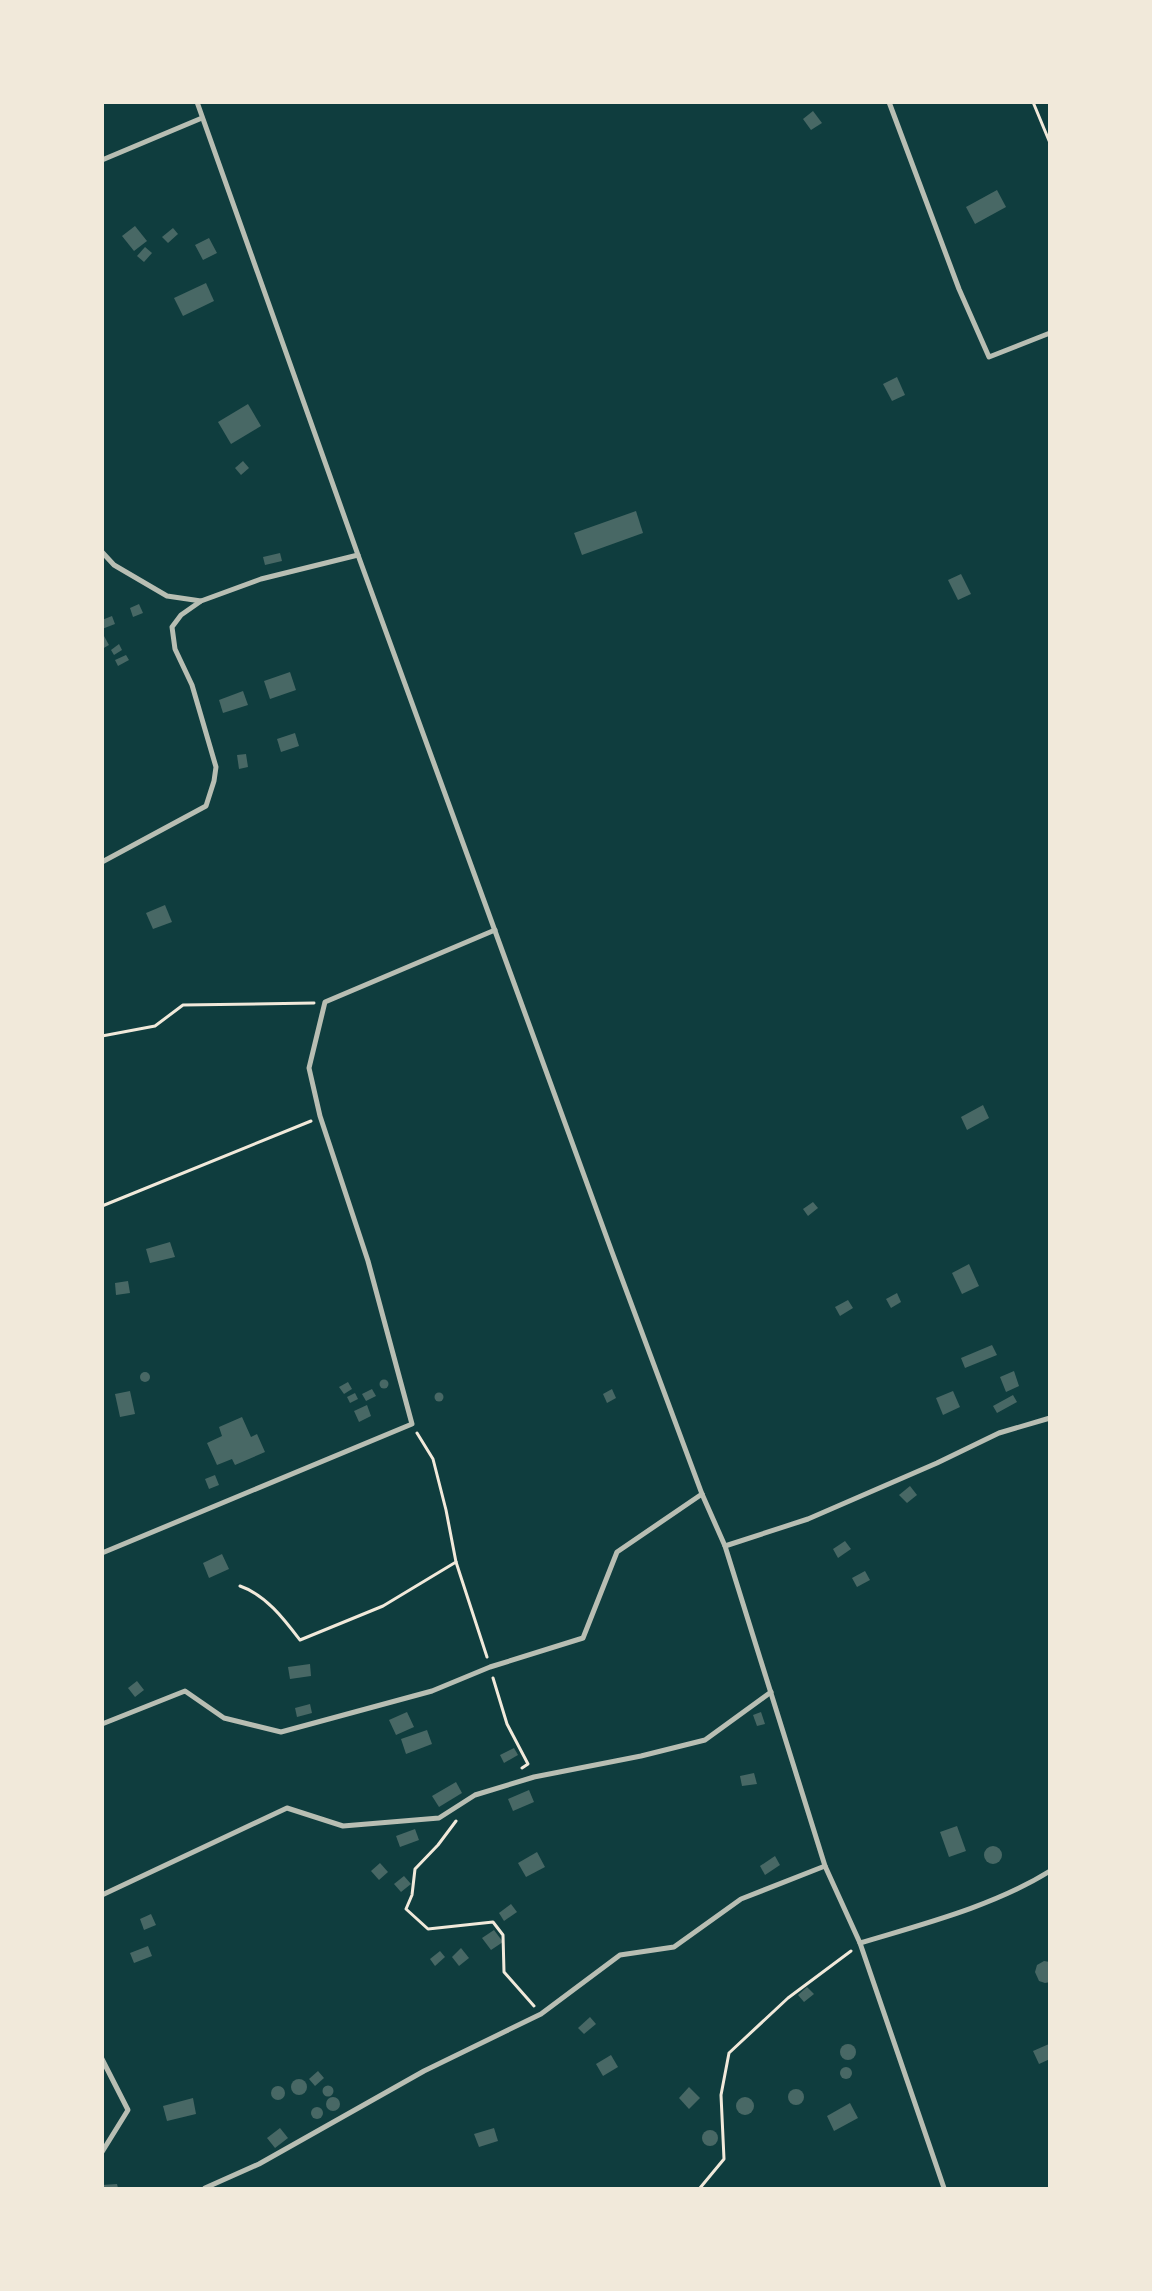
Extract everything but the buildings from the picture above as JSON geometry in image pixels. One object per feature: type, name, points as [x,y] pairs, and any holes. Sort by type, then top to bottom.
[{"type":"street","points":[[197,102],[358,555],[495,930],[702,1494],[725,1546],[826,1866],[860,1943],[944,2188]]},
{"type":"street","points":[[889,102],[960,289],[989,357],[1050,333]]},
{"type":"street","points":[[102,160],[202,118]]},
{"type":"street","points":[[102,552],[114,565],[167,596],[201,601]]},
{"type":"street","points":[[102,862],[206,806],[214,781],[216,767],[192,685],[175,649],[172,627],[181,615],[201,601],[261,579],[358,555]]},
{"type":"street","points":[[102,1553],[412,1424],[368,1261],[320,1116],[309,1068],[325,1002],[495,930]]},
{"type":"street","points":[[725,1546],[808,1519],[999,1434],[1050,1418]]},
{"type":"street","points":[[102,1724],[185,1690],[224,1718],[280,1732],[432,1691],[490,1667],[583,1638],[617,1552],[702,1494]]},
{"type":"street","points":[[102,1895],[287,1808],[343,1826],[439,1818],[475,1795],[534,1777],[641,1756],[705,1740],[771,1692]]},
{"type":"street","points":[[205,2188],[259,2164],[424,2071],[541,2014],[620,1955],[674,1947],[741,1899],[826,1866]]},
{"type":"street","points":[[860,1943],[941,1918],[1028,1885],[1050,1871]]},
{"type":"street","points":[[102,2059],[128,2110],[102,2152]]},
{"type":"path","points":[[1033,102],[1050,143]]},
{"type":"path","points":[[102,1036],[155,1026],[183,1005],[325,1002]]},
{"type":"path","points":[[102,1206],[320,1116]]},
{"type":"path","points":[[412,1424],[433,1459],[446,1510],[456,1562],[507,1724],[528,1764],[521,1768]]},
{"type":"path","points":[[240,1586],[250,1590],[282,1615],[300,1640],[383,1606],[456,1562]]},
{"type":"path","points":[[459,1816],[438,1845],[416,1869],[412,1895],[406,1909],[428,1929],[493,1922],[504,1935],[504,1972],[541,2014]]},
{"type":"path","points":[[700,2188],[724,2159],[721,2095],[729,2053],[788,1998],[860,1943]]}]
